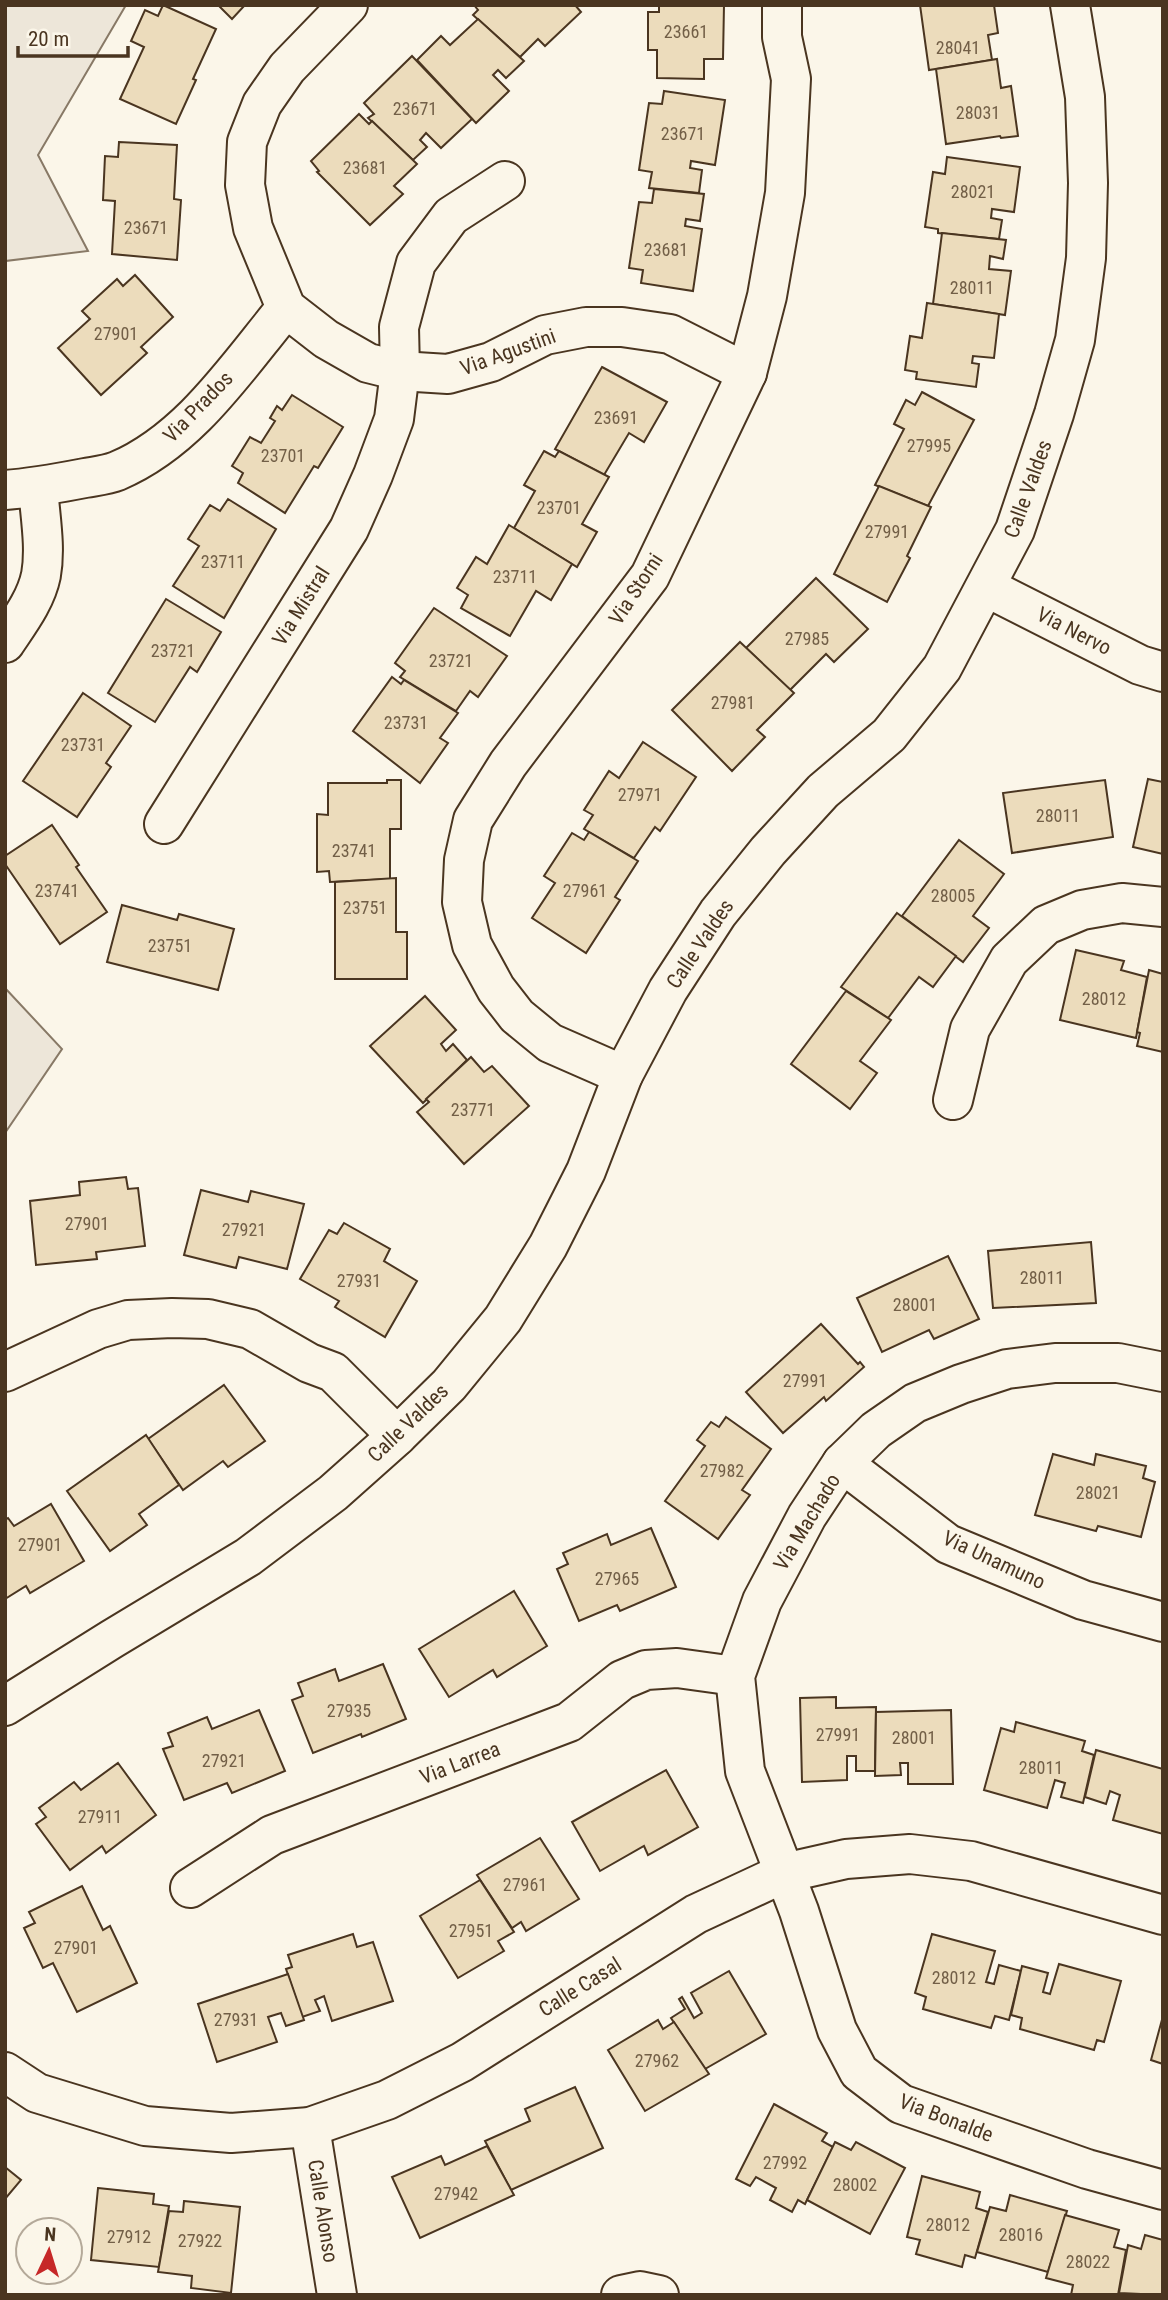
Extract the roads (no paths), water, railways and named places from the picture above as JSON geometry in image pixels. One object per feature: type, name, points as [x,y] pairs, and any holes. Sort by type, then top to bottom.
[{"type":"street","name":"Via Agustini","points":[[348,5],[287,68],[262,104],[247,142],[245,185],[253,228],[286,308],[326,339],[368,363],[400,371],[448,374],[491,362],[545,335],[586,327],[622,327],[670,334],[747,373]]},
{"type":"street","name":"Via Storni","points":[[623,1075],[550,1043],[517,1016],[496,989],[472,945],[462,902],[464,860],[473,820],[508,764],[650,576],[747,373],[767,296],[785,193],[790,79],[782,37],[782,5]]},
{"type":"street","name":"Calle Valdes","points":[[5,1706],[248,1557],[333,1493],[449,1385],[503,1319],[548,1246],[586,1171],[623,1075],[668,990],[718,913],[768,851],[823,791],[889,736],[942,668],[1015,530],[1054,414],[1075,340],[1086,258],[1088,183],[1085,97],[1070,5]]},
{"type":"street","name":"Via Mistral","points":[[164,824],[349,530],[394,419],[400,371],[399,327],[416,263],[451,216],[505,181]]},
{"type":"street","name":"Via Prados","points":[[22,489],[114,472],[163,445],[202,408],[286,308]]},
{"type":"street","points":[[5,643],[31,604],[41,576],[42,544],[22,489]]},
{"type":"street","name":"Via Nervo","points":[[986,587],[1140,665],[1163,672]]},
{"type":"street","points":[[953,1100],[970,1029],[1009,960],[1046,925],[1082,910],[1122,903],[1163,907]]},
{"type":"street","points":[[5,1372],[98,1329],[128,1321],[208,1319],[250,1329],[309,1363],[332,1372],[397,1436]]},
{"type":"street","name":"Via Machado","points":[[784,1873],[745,1772],[734,1676],[762,1601],[807,1516],[842,1464],[876,1430],[915,1403],[1007,1369],[1055,1363],[1118,1363],[1163,1372]]},
{"type":"street","name":"Via Unamuno","points":[[842,1464],[948,1544],[1083,1600],[1163,1622]]},
{"type":"street","name":"Via Larrea","points":[[190,1888],[272,1835],[569,1722],[622,1680],[646,1670],[677,1668],[734,1676]]},
{"type":"street","name":"Calle Casal","points":[[5,2072],[37,2093],[145,2126],[231,2133],[310,2127],[387,2100],[462,2062],[696,1914],[784,1873],[846,1859],[910,1854],[971,1861],[1163,1915]]},
{"type":"street","name":"Via Bonalde","points":[[784,1873],[837,2030],[859,2072],[901,2104],[1087,2169],[1163,2190]]},
{"type":"street","name":"Calle Alonso","points":[[310,2127],[337,2295]]},
{"type":"street","points":[[621,2295],[640,2291],[659,2295]]}]
